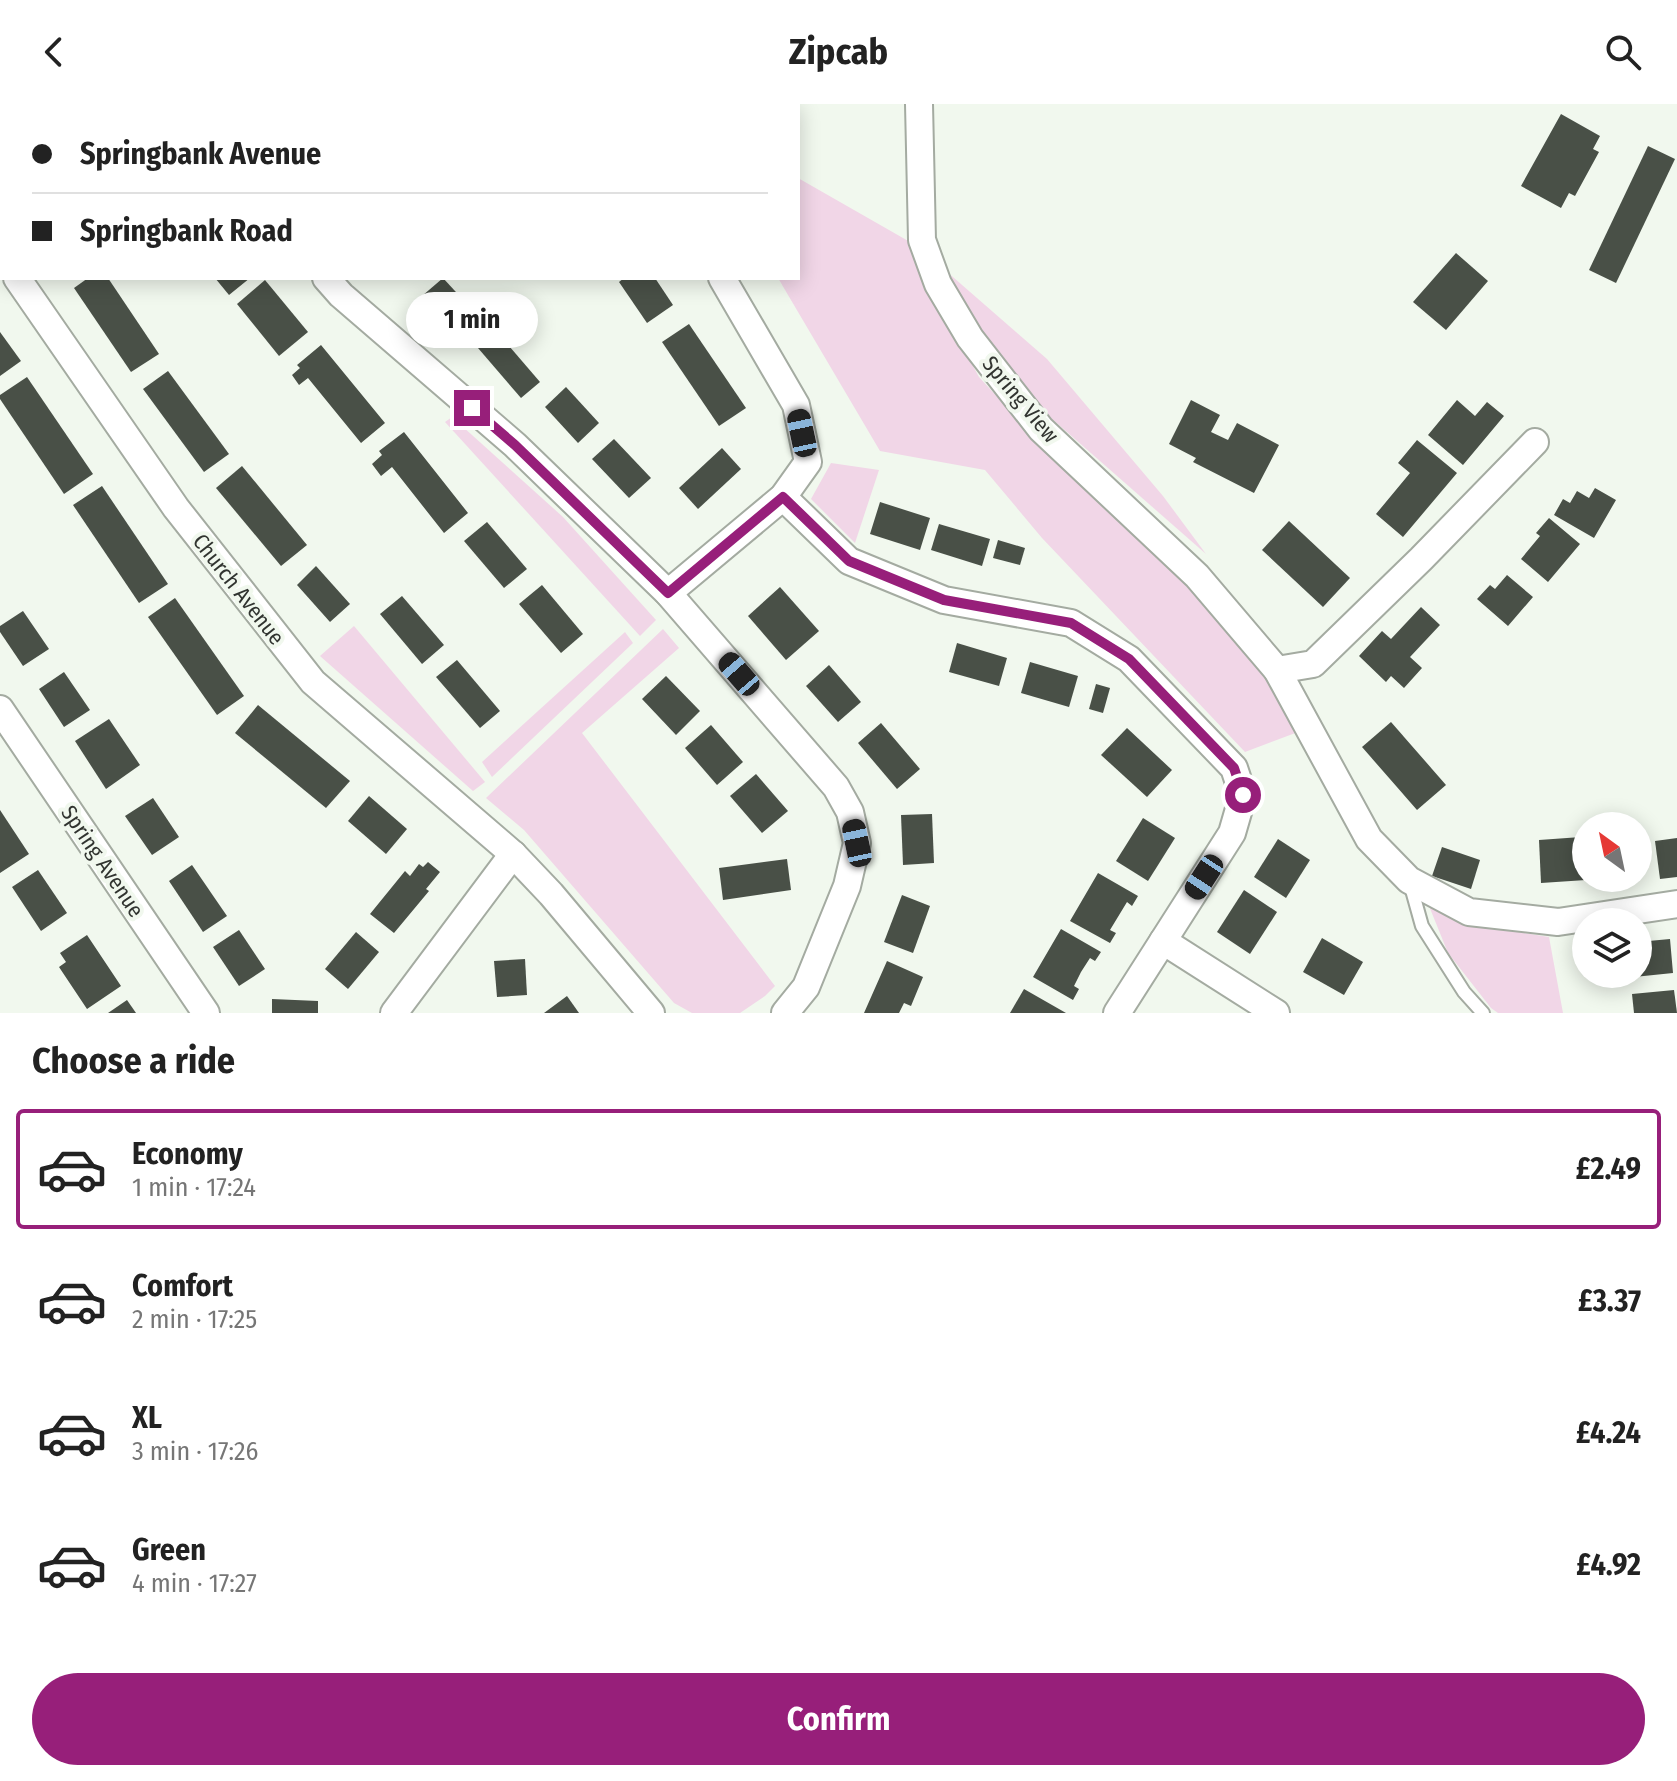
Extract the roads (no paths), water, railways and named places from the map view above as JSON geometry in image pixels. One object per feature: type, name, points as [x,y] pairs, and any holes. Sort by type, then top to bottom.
[{"type":"street","name":"Spring View","points":[[919,104],[922,240],[938,284],[970,338],[1041,429],[1197,576],[1277,670],[1369,839],[1409,880],[1469,912],[1558,922],[1677,904]]},
{"type":"street","name":"Church Avenue","points":[[18,280],[176,508],[313,682],[513,854],[551,894],[651,1013]]},
{"type":"street","points":[[328,280],[341,295],[515,445],[668,593],[836,787],[850,812],[857,843],[847,886],[806,987],[785,1013]]},
{"type":"street","points":[[668,593],[783,497],[808,462],[796,405],[723,280]]},
{"type":"street","points":[[1277,670],[1313,664],[1535,442]]},
{"type":"street","points":[[783,497],[849,561],[944,600],[1071,623],[1129,659],[1234,768],[1243,795],[1232,833],[1117,1013]]},
{"type":"street","name":"Spring Avenue","points":[[0,709],[206,1013]]},
{"type":"street","points":[[394,1013],[513,854]]},
{"type":"street","points":[[1163,941],[1276,1013]]},
{"type":"lane","points":[[1409,880],[1422,926],[1464,992],[1483,1013]]}]
